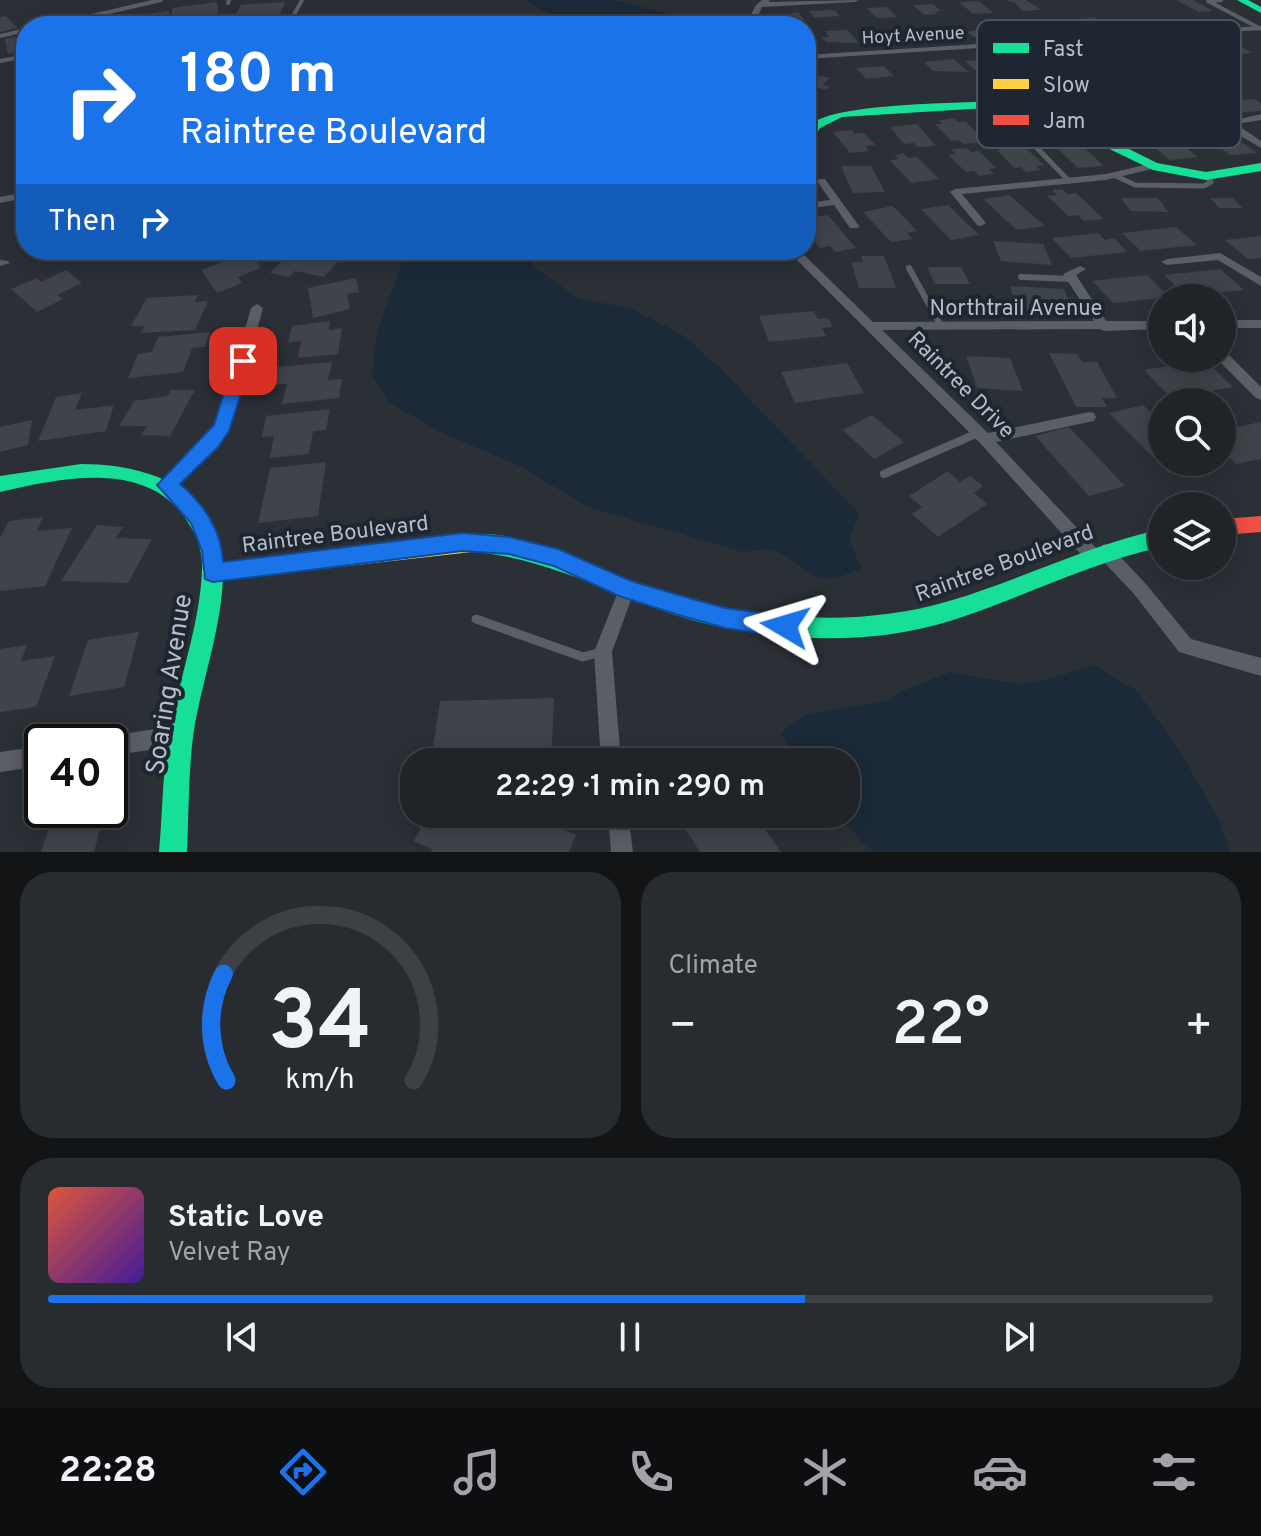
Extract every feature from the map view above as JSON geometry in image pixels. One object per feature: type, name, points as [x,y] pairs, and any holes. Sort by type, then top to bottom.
[{"type":"street","points":[[754,16],[759,5],[767,0]]},
{"type":"street","points":[[759,5],[855,0]]},
{"type":"street","points":[[1241,0],[1260,24]]},
{"type":"street","name":"Hoyt Avenue","points":[[816,56],[977,45]]},
{"type":"street","points":[[816,126],[840,114],[977,106]]},
{"type":"street","points":[[1241,120],[1261,117]]},
{"type":"street","points":[[1241,132],[1261,145]]},
{"type":"street","points":[[1117,148],[1153,166],[1206,176],[1261,167]]},
{"type":"street","points":[[981,223],[955,192],[1069,181],[1153,166]]},
{"type":"street","points":[[822,181],[854,226]]},
{"type":"street","points":[[816,205],[837,202]]},
{"type":"street","points":[[1167,262],[1220,256],[1261,282]]},
{"type":"street","name":"Raintree Drive","points":[[803,260],[1098,553],[1140,589],[1185,646],[1261,667]]},
{"type":"street","points":[[1076,274],[1104,327]]},
{"type":"street","points":[[0,484],[51,472],[89,469],[119,471],[167,485],[223,427],[257,308]]},
{"type":"street","points":[[1236,324],[1261,324]]},
{"type":"street","name":"Northtrail Avenue","points":[[870,326],[1148,325]]},
{"type":"street","points":[[1236,370],[1261,395]]},
{"type":"street","points":[[982,436],[1089,417]]},
{"type":"street","name":"Raintree Boulevard","points":[[167,485],[186,501],[200,519],[212,551],[213,572],[462,542],[509,545],[558,558],[627,589],[725,618],[793,627],[848,629],[944,615],[1098,553],[1148,541]]},
{"type":"street","points":[[1236,526],[1261,524]]},
{"type":"street","name":"Soaring Avenue","points":[[173,852],[181,735],[213,572]]},
{"type":"street","points":[[610,748],[603,652],[627,589]]},
{"type":"street","points":[[128,743],[181,735]]},
{"type":"street","points":[[0,762],[24,759]]},
{"type":"street","points":[[619,828],[622,852]]},
{"type":"lane","points":[[91,16],[161,0]]},
{"type":"lane","points":[[1221,0],[1208,1],[1260,24]]},
{"type":"lane","points":[[1037,148],[1069,181]]},
{"type":"lane","points":[[1114,175],[1129,184],[1149,186],[1204,186],[1211,182],[1206,176]]},
{"type":"lane","points":[[909,268],[941,326]]},
{"type":"lane","points":[[1021,277],[1076,274]]},
{"type":"lane","points":[[884,474],[982,436]]},
{"type":"lane","points":[[476,619],[583,657],[603,652]]},
{"type":"water","points":[[526,0],[613,0],[678,16],[558,16]]},
{"type":"water","points":[[403,260],[530,260],[534,267],[579,299],[630,308],[684,336],[720,368],[859,514],[849,539],[861,568],[829,579],[818,577],[769,550],[743,552],[588,507],[520,466],[443,433],[390,403],[372,376],[377,334]]},
{"type":"water","points":[[1093,665],[1137,691],[1180,752],[1218,817],[1230,852],[876,852],[865,845],[851,828],[860,828],[860,748],[788,748],[781,732],[806,714],[890,700],[902,691],[950,672],[1018,684],[1048,679]]},
{"type":"building","points":[[1006,0],[1026,0],[1041,10],[1022,11],[1015,3]]},
{"type":"building","points":[[1176,0],[1193,0],[1213,11],[1199,12]]},
{"type":"building","points":[[979,1],[993,13],[973,14],[959,2]]},
{"type":"building","points":[[217,2],[218,16],[172,16],[172,8]]},
{"type":"building","points":[[285,2],[279,16],[235,16],[241,5]]},
{"type":"building","points":[[933,4],[941,11],[934,12],[937,14],[924,15],[913,5]]},
{"type":"building","points":[[887,7],[897,17],[877,18],[867,8]]},
{"type":"building","points":[[834,10],[840,16],[816,18],[809,11]]},
{"type":"building","points":[[169,11],[169,16],[129,16]]},
{"type":"building","points":[[798,12],[801,16],[780,16]]},
{"type":"building","points":[[6,16],[16,28],[0,32],[0,17]]},
{"type":"building","points":[[847,30],[859,43],[826,42],[821,37],[829,37],[825,31]]},
{"type":"building","points":[[977,30],[977,37],[974,37],[967,32]]},
{"type":"building","points":[[16,37],[16,53],[8,54],[5,39]]},
{"type":"building","points":[[954,59],[968,72],[933,71],[924,62]]},
{"type":"building","points":[[977,60],[977,70],[975,70],[965,61]]},
{"type":"building","points":[[884,66],[894,76],[866,79],[856,68]]},
{"type":"building","points":[[816,74],[830,78],[823,85],[830,86],[826,90],[816,90]]},
{"type":"building","points":[[1255,99],[1261,103],[1261,111],[1241,112],[1241,100]]},
{"type":"building","points":[[954,118],[958,122],[966,122],[977,133],[977,143],[951,141],[935,124],[943,124],[939,120]]},
{"type":"building","points":[[917,124],[936,146],[904,144],[890,127]]},
{"type":"building","points":[[852,130],[855,134],[864,133],[875,145],[865,146],[869,151],[850,153],[833,132]]},
{"type":"building","points":[[1241,142],[1257,153],[1230,155],[1220,148],[1241,148]]},
{"type":"building","points":[[966,148],[971,152],[978,151],[997,168],[989,169],[994,174],[979,176],[974,171],[966,172],[948,155],[956,154],[951,149]]},
{"type":"building","points":[[1026,148],[1044,165],[1036,166],[1041,170],[1026,172],[1021,167],[1014,168],[997,150]]},
{"type":"building","points":[[1057,148],[1085,148],[1104,166],[1078,168]]},
{"type":"building","points":[[1155,148],[1186,148],[1198,157],[1170,160]]},
{"type":"building","points":[[903,153],[908,158],[917,157],[939,179],[911,183],[890,160],[899,159],[895,155]]},
{"type":"building","points":[[841,166],[871,166],[885,192],[853,193]]},
{"type":"building","points":[[1062,189],[1067,194],[1076,193],[1104,219],[1084,221],[1078,215],[1068,216],[1047,196],[1057,195],[1052,190]]},
{"type":"building","points":[[1009,195],[1045,226],[1017,230],[983,199]]},
{"type":"building","points":[[1121,198],[1158,198],[1168,212],[1131,211]]},
{"type":"building","points":[[1210,198],[1233,198],[1242,208],[1219,208]]},
{"type":"building","points":[[948,205],[979,235],[951,240],[921,209]]},
{"type":"building","points":[[893,206],[917,231],[907,233],[912,239],[891,242],[863,212]]},
{"type":"building","points":[[828,215],[856,248],[835,252],[830,246],[820,248],[816,243],[816,217]]},
{"type":"building","points":[[1176,227],[1197,245],[1141,251],[1122,233]]},
{"type":"building","points":[[1098,233],[1105,240],[1114,238],[1127,252],[1071,258],[1052,238]]},
{"type":"building","points":[[1261,236],[1261,258],[1248,259],[1225,240]]},
{"type":"building","points":[[993,241],[1043,244],[1052,265],[1001,261]]},
{"type":"building","points":[[861,256],[884,256],[896,288],[859,288],[851,262],[863,262]]},
{"type":"building","points":[[255,260],[261,268],[238,277],[242,283],[217,293],[201,270],[225,261]]},
{"type":"building","points":[[284,260],[340,260],[324,277],[295,271],[289,277],[270,273]]},
{"type":"building","points":[[927,267],[961,267],[970,284],[935,284]]},
{"type":"building","points":[[1220,269],[1244,290],[1236,291],[1236,284],[1173,284],[1164,275]]},
{"type":"building","points":[[66,270],[82,283],[57,295],[63,299],[37,312],[11,289],[37,278],[41,282]]},
{"type":"building","points":[[1147,275],[1156,284],[1148,284],[1148,299],[1113,303],[1092,281]]},
{"type":"building","points":[[356,278],[359,292],[347,294],[350,309],[313,318],[308,288]]},
{"type":"building","points":[[1010,286],[1064,289],[1075,314],[1018,311]]},
{"type":"building","points":[[198,295],[195,302],[208,301],[195,330],[141,333],[145,326],[131,326],[147,298]]},
{"type":"building","points":[[813,311],[818,319],[828,318],[833,327],[822,328],[826,336],[769,342],[759,316]]},
{"type":"building","points":[[330,321],[329,330],[342,328],[338,354],[298,358],[301,341],[288,343],[292,326]]},
{"type":"building","points":[[210,332],[205,347],[192,348],[183,372],[128,378],[138,354],[152,352],[158,337]]},
{"type":"building","points":[[1049,353],[1077,354],[1082,362],[1097,362],[1117,398],[1102,398],[1107,407],[1076,407]]},
{"type":"building","points":[[966,356],[1010,358],[1023,391],[977,388]]},
{"type":"building","points":[[332,362],[328,380],[342,379],[339,398],[282,404],[287,384],[272,385],[277,367]]},
{"type":"building","points":[[847,363],[864,393],[795,403],[781,372]]},
{"type":"building","points":[[1144,370],[1217,372],[1233,387],[1161,388]]},
{"type":"building","points":[[171,390],[195,390],[170,436],[141,435],[147,426],[119,426],[134,401],[167,396]]},
{"type":"building","points":[[82,393],[75,410],[114,405],[106,431],[38,441],[56,397]]},
{"type":"building","points":[[1143,405],[1148,410],[1148,452],[1109,413]]},
{"type":"building","points":[[330,409],[326,430],[313,431],[309,454],[270,458],[274,436],[262,437],[266,416]]},
{"type":"building","points":[[872,415],[904,442],[874,459],[843,430]]},
{"type":"building","points":[[32,420],[28,445],[0,452],[0,427]]},
{"type":"building","points":[[1261,422],[1261,459],[1236,464],[1236,427]]},
{"type":"building","points":[[1069,427],[1125,486],[1089,496],[1035,436]]},
{"type":"building","points":[[326,462],[318,516],[258,523],[270,468]]},
{"type":"building","points":[[948,471],[960,482],[970,476],[983,486],[974,493],[987,504],[938,537],[912,514],[922,507],[909,496]]},
{"type":"building","points":[[43,517],[37,531],[72,528],[45,586],[0,591],[0,538],[9,521]]},
{"type":"building","points":[[97,525],[123,527],[116,538],[152,539],[128,583],[61,581]]},
{"type":"building","points":[[139,632],[124,687],[69,696],[88,640]]},
{"type":"building","points":[[27,645],[21,661],[55,656],[36,707],[0,712],[0,649]]},
{"type":"building","points":[[554,698],[552,748],[433,748],[440,701]]},
{"type":"building","points":[[49,828],[100,828],[94,852],[41,852]]},
{"type":"building","points":[[421,828],[560,828],[576,835],[569,852],[431,852],[432,849],[414,841]]},
{"type":"building","points":[[685,828],[764,828],[781,852],[700,852]]},
{"type":"traffic: fast","points":[[1241,0],[1261,10]]},
{"type":"traffic: fast","points":[[816,126],[840,114],[977,106]]},
{"type":"traffic: fast","points":[[1117,148],[1153,166],[1206,176],[1261,167]]},
{"type":"traffic: fast","points":[[0,484],[81,471],[136,475],[161,484],[182,500],[203,528],[211,554],[212,575],[180,745],[173,852]]},
{"type":"traffic: fast","points":[[472,543],[493,544],[533,553],[641,595],[693,611],[757,623],[830,628],[902,622],[946,612],[1090,557],[1148,541]]},
{"type":"traffic: slow","points":[[213,572],[472,543]]},
{"type":"traffic: jam","points":[[1236,526],[1261,524]]},
{"type":"route","points":[[243,361],[223,427],[167,485],[186,501],[200,519],[212,551],[213,572],[462,542],[509,545],[558,558],[627,589],[682,606],[725,618],[785,626]]}]
